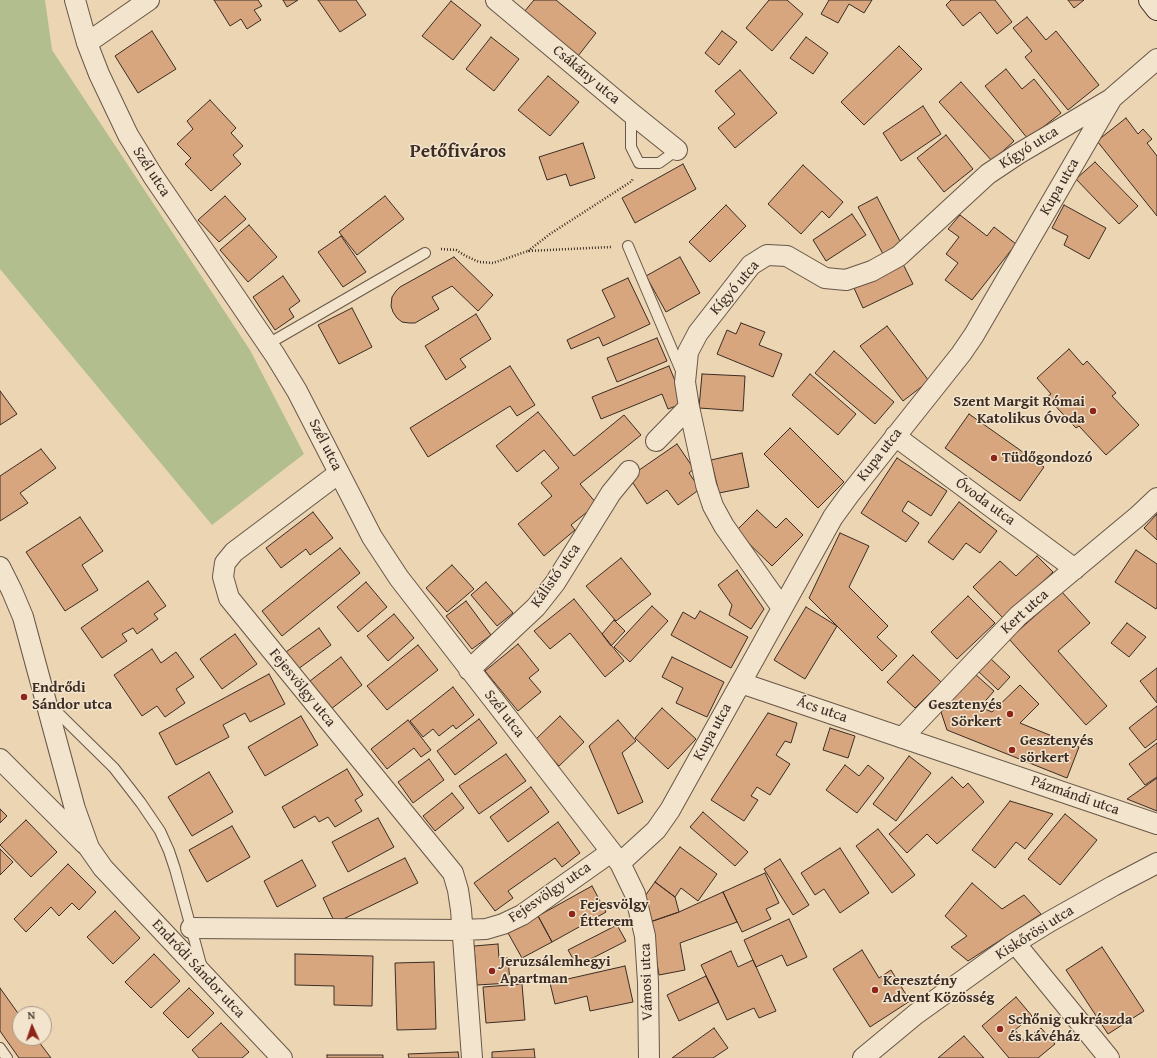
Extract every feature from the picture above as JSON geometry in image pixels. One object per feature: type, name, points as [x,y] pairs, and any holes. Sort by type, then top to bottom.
[{"type":"main road","points":[[1150,0],[1157,9]]},
{"type":"street","name":"Szél utca","points":[[75,0],[87,43],[99,74],[128,135],[153,176],[268,344],[297,391],[376,543],[399,578],[615,858]]},
{"type":"street","points":[[87,43],[149,0]]},
{"type":"street","name":"Csákány utca","points":[[496,0],[677,150]]},
{"type":"street","name":"Kupa utca","points":[[615,858],[656,830],[670,810],[833,517],[849,494],[962,354],[1112,98],[1157,59]]},
{"type":"street","name":"Kígyó utca","points":[[782,608],[724,526],[713,506],[706,485],[689,407],[686,382],[688,352],[698,333],[751,265],[767,255],[786,256],[825,278],[846,280],[872,271],[898,256],[988,174],[1018,154],[1112,98]]},
{"type":"street","points":[[656,441],[689,407]]},
{"type":"street","name":"Óvoda utca","points":[[895,436],[1075,568]]},
{"type":"street","name":"Kálistó utca","points":[[469,670],[536,607],[555,583],[611,493],[629,471]]},
{"type":"street","name":"Fejesvölgy utca","points":[[339,473],[234,552],[225,563],[224,577],[227,591],[229,598],[453,873],[458,890],[472,1058]]},
{"type":"street","name":"Kert utca","points":[[902,738],[1018,616],[1138,516],[1157,498]]},
{"type":"street","name":"Endrődi Sándor utca","points":[[0,566],[23,617],[75,809],[89,848],[103,868],[282,1058]]},
{"type":"street","name":"Ács utca","points":[[741,683],[902,738]]},
{"type":"street","name":"Pázmándi utca","points":[[902,738],[1157,824]]},
{"type":"street","points":[[0,759],[89,848]]},
{"type":"street","name":"Fejesvölgy utca","points":[[191,928],[486,929],[503,924],[522,915],[615,858]]},
{"type":"street","name":"Vámosi utca","points":[[615,858],[634,894],[645,936],[648,982],[649,1058]]},
{"type":"street","name":"Kiskőrösi utca","points":[[863,1058],[916,1014],[1015,943],[1113,886],[1157,863]]},
{"type":"street","points":[[1015,943],[1109,1058]]},
{"type":"lane","points":[[631,113],[631,147],[639,163],[660,163],[677,150]]},
{"type":"lane","points":[[628,246],[686,382]]},
{"type":"lane","points":[[268,344],[425,253]]},
{"type":"lane","points":[[46,701],[114,768],[141,803],[160,832],[169,851],[175,869],[205,976]]},
{"type":"lane","points":[[0,1048],[7,1058]]},
{"type":"path","points":[[528,252],[550,234],[632,181],[639,163]]},
{"type":"path","points":[[425,253],[440,249],[456,250],[479,262],[493,263],[528,252],[628,246]]},
{"type":"green space","points":[[0,0],[45,0],[52,50],[250,350],[304,454],[212,525],[0,269]]},
{"type":"building","points":[[214,0],[258,0],[262,6],[254,10],[261,20],[247,29],[241,19],[230,26]]},
{"type":"building","points":[[283,0],[298,0],[287,7]]},
{"type":"building","points":[[318,0],[356,0],[366,15],[340,32]]},
{"type":"building","points":[[534,0],[556,0],[596,33],[578,56],[524,12]]},
{"type":"building","points":[[769,0],[787,0],[803,14],[772,51],[746,28]]},
{"type":"building","points":[[829,0],[872,0],[864,13],[849,4],[838,23],[821,14]]},
{"type":"building","points":[[951,0],[995,0],[1012,22],[997,34],[980,12],[963,26],[946,5]]},
{"type":"building","points":[[1068,0],[1084,0],[1074,8]]},
{"type":"building","points":[[451,1],[481,25],[453,60],[422,36]]},
{"type":"building","points":[[1027,17],[1046,40],[1056,31],[1099,85],[1068,110],[1025,57],[1032,51],[1013,28]]},
{"type":"building","points":[[152,31],[176,69],[138,93],[115,56]]},
{"type":"building","points":[[722,31],[737,42],[719,65],[705,53]]},
{"type":"building","points":[[491,37],[519,59],[494,91],[466,69]]},
{"type":"building","points":[[806,37],[828,53],[813,74],[790,58]]},
{"type":"building","points":[[899,46],[922,69],[864,125],[841,102]]},
{"type":"building","points":[[1006,69],[1022,89],[1034,79],[1061,113],[1028,139],[985,86]]},
{"type":"building","points":[[740,70],[777,113],[735,148],[718,128],[735,114],[715,91]]},
{"type":"building","points":[[548,76],[579,102],[550,136],[518,110]]},
{"type":"building","points":[[961,82],[1014,141],[992,161],[939,102]]},
{"type":"building","points":[[210,100],[236,128],[231,133],[243,146],[233,155],[241,164],[211,191],[185,164],[191,158],[177,144],[193,129],[187,121]]},
{"type":"building","points":[[923,106],[941,134],[901,161],[883,133]]},
{"type":"building","points":[[1126,118],[1138,134],[1143,129],[1152,139],[1147,143],[1157,156],[1157,216],[1097,141]]},
{"type":"building","points":[[946,135],[973,169],[944,192],[917,158]]},
{"type":"building","points":[[583,143],[595,178],[570,186],[566,174],[547,180],[539,157]]},
{"type":"building","points":[[1095,162],[1138,206],[1119,224],[1076,179]]},
{"type":"building","points":[[683,164],[696,189],[635,223],[622,198]]},
{"type":"building","points":[[803,165],[843,202],[829,218],[822,211],[801,234],[768,204]]},
{"type":"building","points":[[225,196],[246,219],[219,242],[198,220]]},
{"type":"building","points":[[385,196],[404,219],[357,255],[339,232]]},
{"type":"building","points":[[877,197],[902,245],[883,254],[858,207]]},
{"type":"building","points":[[726,205],[746,226],[710,262],[689,242]]},
{"type":"building","points":[[1064,205],[1106,228],[1089,259],[1064,245],[1068,236],[1052,228]]},
{"type":"building","points":[[852,214],[866,235],[826,261],[813,240]]},
{"type":"building","points":[[960,215],[987,236],[994,227],[1016,244],[972,300],[945,280],[958,263],[946,254],[959,237],[948,229]]},
{"type":"building","points":[[249,225],[277,257],[248,282],[220,250]]},
{"type":"building","points":[[341,236],[366,272],[343,287],[318,252]]},
{"type":"building","points":[[454,257],[493,295],[478,311],[452,286],[432,297],[439,309],[415,323],[402,322],[397,318],[391,306],[392,297],[396,291],[400,287]]},
{"type":"building","points":[[680,257],[700,293],[666,312],[646,276]]},
{"type":"building","points":[[903,264],[913,284],[863,308],[854,288]]},
{"type":"building","points":[[283,276],[300,301],[289,309],[294,317],[275,330],[253,297]]},
{"type":"building","points":[[628,278],[650,324],[603,346],[599,337],[571,349],[567,340],[615,317],[602,290]]},
{"type":"building","points":[[352,308],[372,347],[339,364],[318,325]]},
{"type":"building","points":[[476,314],[491,339],[460,359],[466,367],[446,380],[425,346]]},
{"type":"building","points":[[741,323],[765,332],[759,345],[782,354],[773,377],[717,354],[727,330],[736,334]]},
{"type":"building","points":[[887,326],[929,381],[903,401],[860,346]]},
{"type":"building","points":[[657,338],[667,361],[617,382],[607,358]]},
{"type":"building","name":"Szent Margit Római Katolikus Óvoda","points":[[1069,349],[1083,365],[1087,361],[1116,393],[1112,396],[1139,425],[1106,455],[1079,426],[1076,428],[1047,397],[1051,394],[1037,378]]},
{"type":"building","points":[[834,351],[894,402],[875,424],[815,373]]},
{"type":"building","points":[[510,366],[535,405],[517,416],[510,406],[428,457],[410,428]]},
{"type":"building","points":[[669,366],[684,403],[668,409],[662,394],[601,419],[592,397]]},
{"type":"building","points":[[702,374],[745,376],[743,411],[699,408]]},
{"type":"building","points":[[810,374],[856,414],[838,435],[792,395]]},
{"type":"building","points":[[0,391],[17,414],[0,425]]},
{"type":"building","points":[[538,412],[574,456],[624,415],[641,435],[580,484],[597,504],[571,525],[575,530],[544,556],[518,524],[552,496],[541,483],[559,468],[544,450],[517,472],[496,446]]},
{"type":"building","name":"Tüdőgondozó","points":[[969,414],[1044,467],[1020,501],[945,448]]},
{"type":"building","points":[[790,428],[844,482],[818,508],[764,454]]},
{"type":"building","points":[[677,444],[694,469],[689,473],[700,489],[678,505],[667,490],[647,504],[629,477]]},
{"type":"building","points":[[41,449],[56,468],[20,493],[28,503],[0,521],[0,476]]},
{"type":"building","points":[[742,453],[749,487],[719,493],[711,460]]},
{"type":"building","points":[[897,458],[947,491],[931,516],[908,501],[902,511],[919,523],[906,542],[861,513]]},
{"type":"building","points":[[959,502],[997,531],[980,553],[966,543],[953,560],[928,542]]},
{"type":"building","points":[[757,510],[776,528],[786,518],[803,535],[772,566],[736,531]]},
{"type":"building","points":[[313,512],[333,538],[310,555],[306,549],[281,568],[266,548]]},
{"type":"building","points":[[1157,514],[1157,540],[1144,528]]},
{"type":"building","points":[[80,517],[103,551],[82,565],[98,590],[65,611],[26,552]]},
{"type":"building","points":[[840,533],[869,546],[849,587],[888,626],[877,637],[897,656],[882,671],[809,598]]},
{"type":"building","points":[[340,548],[360,573],[282,636],[262,611]]},
{"type":"building","points":[[1136,550],[1157,564],[1156,609],[1115,582]]},
{"type":"building","points":[[1037,556],[1053,572],[1004,619],[973,587],[1000,561],[1016,576]]},
{"type":"building","points":[[621,558],[651,594],[616,621],[586,586]]},
{"type":"building","points":[[452,565],[474,589],[447,612],[426,588]]},
{"type":"building","points":[[737,570],[764,609],[751,629],[729,615],[732,605],[718,585]]},
{"type":"building","points":[[148,581],[166,606],[154,614],[158,619],[137,634],[133,628],[122,634],[127,641],[102,658],[81,628]]},
{"type":"building","points":[[366,582],[387,607],[358,632],[337,607]]},
{"type":"building","points":[[486,582],[513,613],[497,626],[471,595]]},
{"type":"building","points":[[1062,592],[1090,623],[1058,651],[1107,706],[1086,725],[1009,639]]},
{"type":"building","points":[[968,596],[995,623],[957,659],[931,632]]},
{"type":"building","points":[[574,599],[624,661],[605,677],[570,633],[550,649],[534,631]]},
{"type":"building","points":[[466,601],[491,635],[472,649],[446,616]]},
{"type":"building","points":[[652,606],[668,621],[630,662],[614,647]]},
{"type":"building","points":[[806,607],[837,626],[805,679],[774,660]]},
{"type":"building","points":[[700,611],[748,637],[731,668],[671,635],[683,612],[695,619]]},
{"type":"building","points":[[394,614],[414,638],[388,661],[367,636]]},
{"type":"building","points":[[614,620],[625,631],[611,646],[602,634]]},
{"type":"building","points":[[1127,623],[1146,637],[1129,657],[1111,643]]},
{"type":"building","points":[[319,628],[331,645],[298,669],[286,652]]},
{"type":"building","points":[[235,634],[257,664],[222,689],[200,659]]},
{"type":"building","points":[[518,644],[539,670],[529,678],[541,692],[518,711],[485,671]]},
{"type":"building","points":[[418,645],[438,670],[387,710],[367,686]]},
{"type":"building","points":[[152,649],[161,663],[176,652],[194,677],[176,689],[185,703],[165,717],[157,706],[142,716],[114,675]]},
{"type":"building","points":[[913,655],[941,682],[915,708],[887,682]]},
{"type":"building","points":[[341,657],[362,685],[331,709],[310,681]]},
{"type":"building","points":[[672,657],[724,682],[707,717],[676,703],[683,688],[662,677]]},
{"type":"building","points":[[991,659],[1010,677],[998,690],[979,672]]},
{"type":"building","points":[[1157,668],[1157,703],[1140,681]]},
{"type":"building","points":[[269,674],[285,704],[250,722],[245,713],[223,725],[229,737],[176,765],[159,733]]},
{"type":"building","points":[[975,674],[994,691],[980,707],[992,712],[1020,685],[1039,704],[1020,723],[1079,747],[1067,778],[947,730],[941,712]]},
{"type":"building","points":[[453,687],[474,715],[456,729],[453,725],[439,736],[433,729],[423,737],[410,721]]},
{"type":"building","points":[[1157,706],[1157,739],[1145,748],[1129,728]]},
{"type":"building","points":[[662,708],[696,739],[668,769],[635,738]]},
{"type":"building","points":[[768,713],[797,723],[791,743],[785,741],[776,755],[790,764],[770,795],[757,787],[751,796],[758,800],[744,821],[711,800]]},
{"type":"building","points":[[301,716],[318,745],[265,776],[248,747]]},
{"type":"building","points":[[560,716],[584,742],[559,766],[535,740]]},
{"type":"building","points":[[479,719],[497,743],[455,775],[437,751]]},
{"type":"building","points":[[408,720],[431,750],[421,757],[414,748],[387,769],[371,749]]},
{"type":"building","points":[[618,720],[636,741],[622,753],[643,802],[618,814],[589,746]]},
{"type":"building","points":[[830,728],[855,736],[848,758],[823,750]]},
{"type":"building","points":[[1157,743],[1157,777],[1145,785],[1129,764]]},
{"type":"building","points":[[506,754],[526,781],[479,814],[459,786]]},
{"type":"building","points":[[909,756],[931,773],[896,821],[873,804]]},
{"type":"building","points":[[429,759],[444,780],[413,803],[398,782]]},
{"type":"building","points":[[845,765],[859,776],[868,765],[884,778],[857,813],[826,790]]},
{"type":"building","points":[[347,769],[363,795],[355,800],[362,811],[335,827],[328,817],[319,822],[315,816],[294,828],[282,807]]},
{"type":"building","points":[[209,772],[233,812],[192,836],[168,797]]},
{"type":"building","points":[[952,777],[963,788],[968,783],[984,802],[937,844],[927,834],[907,853],[889,834]]},
{"type":"building","points":[[1157,778],[1157,811],[1127,799]]},
{"type":"building","points":[[531,787],[549,812],[508,842],[490,817]]},
{"type":"building","points":[[452,793],[464,808],[435,831],[423,816]]},
{"type":"building","points":[[1010,801],[1053,814],[1025,849],[1016,842],[995,868],[972,850]]},
{"type":"building","points":[[0,809],[7,816],[0,823]]},
{"type":"building","points":[[703,812],[748,852],[735,866],[690,827]]},
{"type":"building","points":[[1065,814],[1097,840],[1060,885],[1028,859]]},
{"type":"building","points":[[378,818],[394,847],[348,872],[332,842]]},
{"type":"building","points":[[26,820],[57,852],[31,877],[0,845]]},
{"type":"building","points":[[558,822],[580,853],[562,867],[555,858],[508,891],[513,898],[495,911],[474,883]]},
{"type":"building","points":[[232,826],[250,857],[207,882],[189,850]]},
{"type":"building","points":[[878,829],[915,875],[892,893],[856,846]]},
{"type":"building","points":[[680,847],[717,874],[698,901],[681,888],[675,897],[655,882]]},
{"type":"building","points":[[840,848],[869,893],[840,913],[824,889],[815,895],[801,873]]},
{"type":"building","points":[[0,849],[13,862],[0,875]]},
{"type":"building","points":[[405,858],[418,883],[335,923],[323,898]]},
{"type":"building","points":[[780,859],[809,905],[793,915],[764,869]]},
{"type":"building","points":[[302,860],[316,886],[277,907],[264,881]]},
{"type":"building","points":[[68,864],[96,892],[79,910],[72,903],[59,916],[51,907],[26,932],[14,919]]},
{"type":"building","points":[[765,873],[779,903],[766,909],[771,919],[742,932],[723,892]]},
{"type":"building","points":[[655,882],[675,897],[679,912],[650,922],[645,896]]},
{"type":"building","points":[[972,883],[1002,909],[1024,895],[1041,914],[968,961],[951,947],[967,936],[945,916]]},
{"type":"building","name":"Fejesvölgy Étterem","points":[[592,886],[606,912],[552,942],[538,916]]},
{"type":"building","points":[[723,892],[737,922],[680,943],[685,970],[659,975],[650,922],[679,912]]},
{"type":"building","points":[[115,911],[140,938],[113,964],[87,937]]},
{"type":"building","points":[[538,916],[552,942],[522,958],[508,933]]},
{"type":"building","points":[[789,919],[807,957],[787,966],[782,955],[756,967],[744,940]]},
{"type":"building","points":[[617,925],[626,941],[577,966],[568,950]]},
{"type":"building","name":"Jeruzsálemhegyi Apartman","points":[[498,944],[499,958],[508,958],[510,983],[477,985],[474,946]]},
{"type":"building","points":[[1102,947],[1144,1011],[1108,1034],[1066,970]]},
{"type":"building","name":"Keresztény Advent Közösség","points":[[862,950],[879,978],[891,970],[910,1001],[870,1027],[833,969]]},
{"type":"building","points":[[731,951],[738,967],[753,960],[776,1011],[759,1018],[754,1008],[727,1020],[701,965]]},
{"type":"building","points":[[154,954],[180,981],[151,1008],[125,982]]},
{"type":"building","points":[[295,954],[373,956],[372,1006],[334,1005],[334,986],[295,985]]},
{"type":"building","points":[[434,962],[436,1029],[397,1030],[395,963]]},
{"type":"building","points":[[625,966],[633,1002],[590,1011],[587,996],[555,1004],[550,983]]},
{"type":"building","points":[[706,976],[719,1002],[679,1021],[667,995]]},
{"type":"building","points":[[522,984],[525,1020],[486,1023],[483,987]]},
{"type":"building","points":[[0,988],[13,1006],[12,1046],[42,1046],[51,1058],[19,1058],[0,1031]]},
{"type":"building","points":[[189,988],[214,1013],[188,1038],[163,1013]]},
{"type":"building","name":"Schőnig cukrászda és kávéház","points":[[1016,997],[1032,1016],[1015,1030],[1024,1041],[1041,1028],[1055,1044],[1038,1058],[1009,1058],[982,1026]]},
{"type":"building","points":[[221,1023],[249,1052],[242,1058],[199,1058],[192,1050]]},
{"type":"building","points":[[714,1028],[728,1048],[713,1058],[672,1058]]},
{"type":"building","points":[[964,1036],[984,1058],[938,1058]]},
{"type":"building","points":[[534,1049],[535,1058],[492,1058],[492,1052]]},
{"type":"building","points":[[458,1052],[459,1058],[409,1058],[408,1054]]},
{"type":"building","points":[[327,1055],[383,1055],[383,1058],[327,1058]]},
{"type":"place","name":"Szent Margit Római Katolikus Óvoda","points":[[1093,411]]},
{"type":"place","name":"Tüdőgondozó","points":[[994,458]]},
{"type":"place","name":"Endrődi Sándor utca","points":[[24,697]]},
{"type":"place","name":"Gesztenyés Sörkert","points":[[1010,714]]},
{"type":"place","name":"Gesztenyés sörkert","points":[[1012,750]]},
{"type":"place","name":"Fejesvölgy Étterem","points":[[572,914]]},
{"type":"place","name":"Jeruzsálemhegyi Apartman","points":[[492,971]]},
{"type":"place","name":"Keresztény Advent Közösség","points":[[875,990]]},
{"type":"place","name":"Schőnig cukrászda és kávéház","points":[[1000,1029]]},
{"type":"district","name":"Petőfiváros","points":[[458,152]]}]
